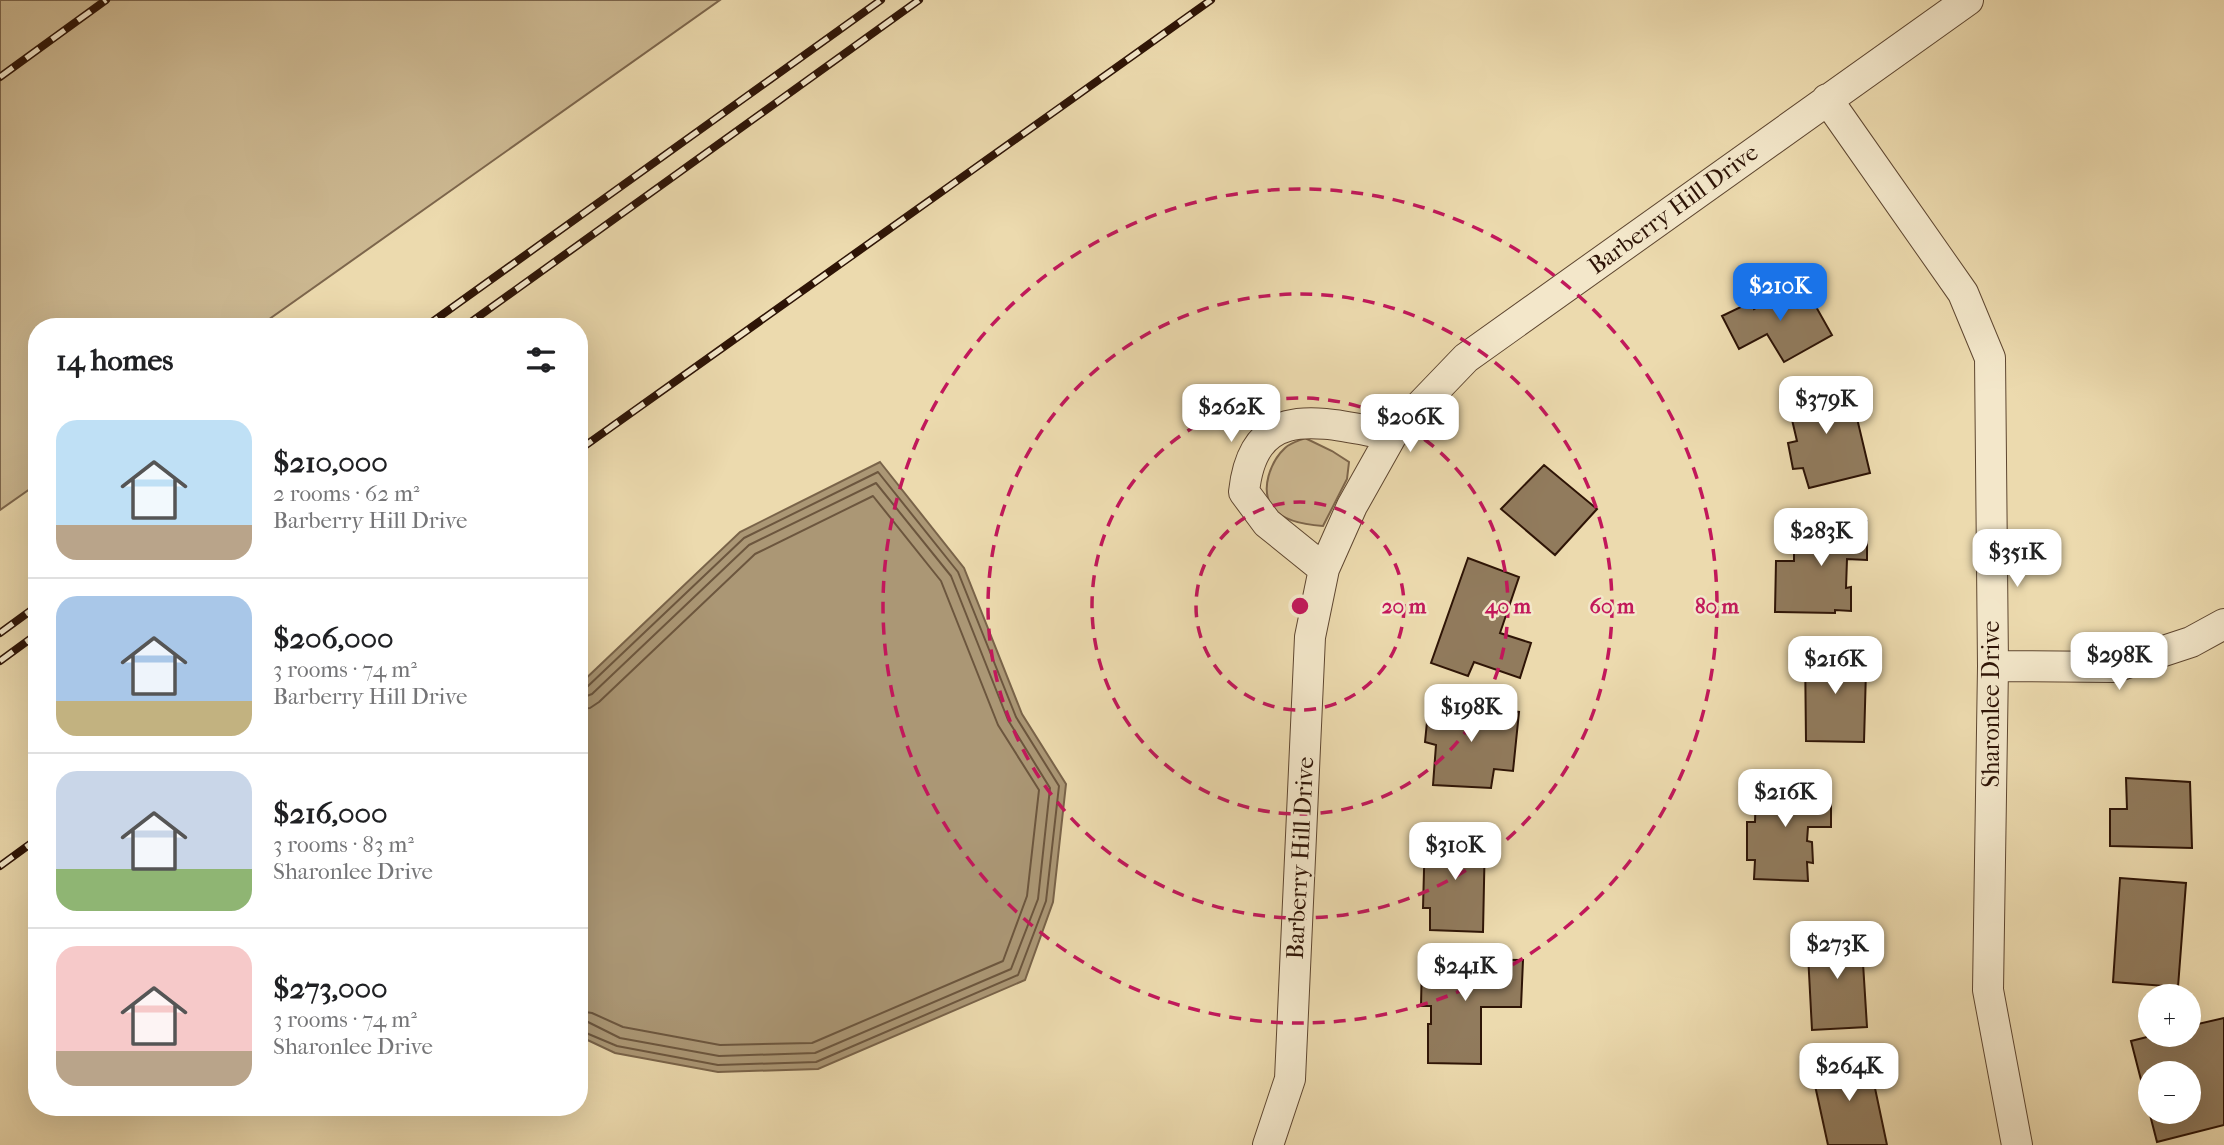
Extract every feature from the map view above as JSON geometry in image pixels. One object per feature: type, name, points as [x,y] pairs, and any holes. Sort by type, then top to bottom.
[{"type":"street","name":"Barberry Hill Drive","points":[[1268,1145],[1290,1079],[1310,636],[1324,569],[1352,506],[1392,435],[1466,358],[1968,0]]},
{"type":"street","name":"Sharonlee Drive","points":[[1827,99],[1963,293],[1990,358],[1993,666],[1988,989],[2017,1145]]},
{"type":"street","points":[[1324,569],[1267,523],[1244,492],[1247,467],[1264,438],[1287,424],[1314,422],[1392,435]]},
{"type":"street","points":[[1993,666],[2115,667],[2191,642],[2224,624]]},
{"type":"shaded area","points":[[0,0],[720,0],[271,318],[28,318],[28,490],[0,510]]},
{"type":"shaded area","points":[[1305,438],[1349,462],[1347,479],[1323,526],[1303,524],[1283,517],[1273,508],[1267,493],[1275,460],[1289,445]]},
{"type":"water","points":[[880,462],[964,568],[1022,714],[1066,784],[1053,902],[1025,980],[818,1069],[718,1072],[615,1053],[588,1040],[588,676],[740,532]]},
{"type":"building","points":[[1802,282],[1832,335],[1784,362],[1767,334],[1739,349],[1722,316],[1751,302],[1754,309]]},
{"type":"building","points":[[1840,382],[1849,415],[1856,414],[1870,473],[1809,488],[1803,468],[1793,469],[1788,443],[1797,441],[1786,394]]},
{"type":"building","points":[[1544,465],[1597,509],[1555,555],[1501,509]]},
{"type":"building","points":[[1816,519],[1867,521],[1867,560],[1847,559],[1846,588],[1851,587],[1851,611],[1775,612],[1776,561],[1794,561],[1794,534],[1816,535]]},
{"type":"building","points":[[1468,558],[1519,577],[1500,633],[1531,643],[1520,678],[1474,662],[1468,676],[1431,663]]},
{"type":"building","points":[[1805,649],[1859,650],[1857,670],[1866,670],[1864,742],[1806,741]]},
{"type":"building","points":[[1429,702],[1519,712],[1513,771],[1494,769],[1491,788],[1433,785],[1436,745],[1425,742]]},
{"type":"building","points":[[1759,776],[1775,777],[1775,784],[1784,784],[1784,789],[1831,788],[1831,827],[1808,827],[1807,841],[1812,842],[1813,863],[1807,862],[1808,881],[1754,879],[1755,860],[1747,860],[1747,822],[1755,822]]},
{"type":"building","points":[[2126,778],[2190,782],[2192,848],[2110,846],[2110,809],[2127,809]]},
{"type":"building","points":[[1425,834],[1485,835],[1483,932],[1430,930],[1430,908],[1423,908]]},
{"type":"building","points":[[2120,878],[2186,883],[2178,984],[2113,982]]},
{"type":"building","points":[[1861,931],[1867,1027],[1812,1030],[1807,935]]},
{"type":"building","points":[[1422,959],[1523,960],[1521,1007],[1481,1007],[1481,1064],[1428,1063],[1431,1006],[1421,1006]]},
{"type":"building","points":[[2224,1018],[2224,1125],[2157,1142],[2152,1124],[2201,1124],[2201,1061],[2138,1061],[2138,1068],[2131,1041],[2138,1039],[2138,1047],[2201,1047],[2201,1023]]},
{"type":"building","points":[[1868,1055],[1887,1145],[1828,1145],[1811,1067]]},
{"type":"railway","points":[[0,77],[106,0]]},
{"type":"railway","points":[[438,318],[881,0]]},
{"type":"railway","points":[[477,318],[919,0]]},
{"type":"railway","points":[[588,444],[1211,0]]},
{"type":"railway","points":[[0,633],[28,613]]},
{"type":"railway","points":[[0,661],[28,641]]},
{"type":"railway","points":[[0,866],[28,846]]}]
